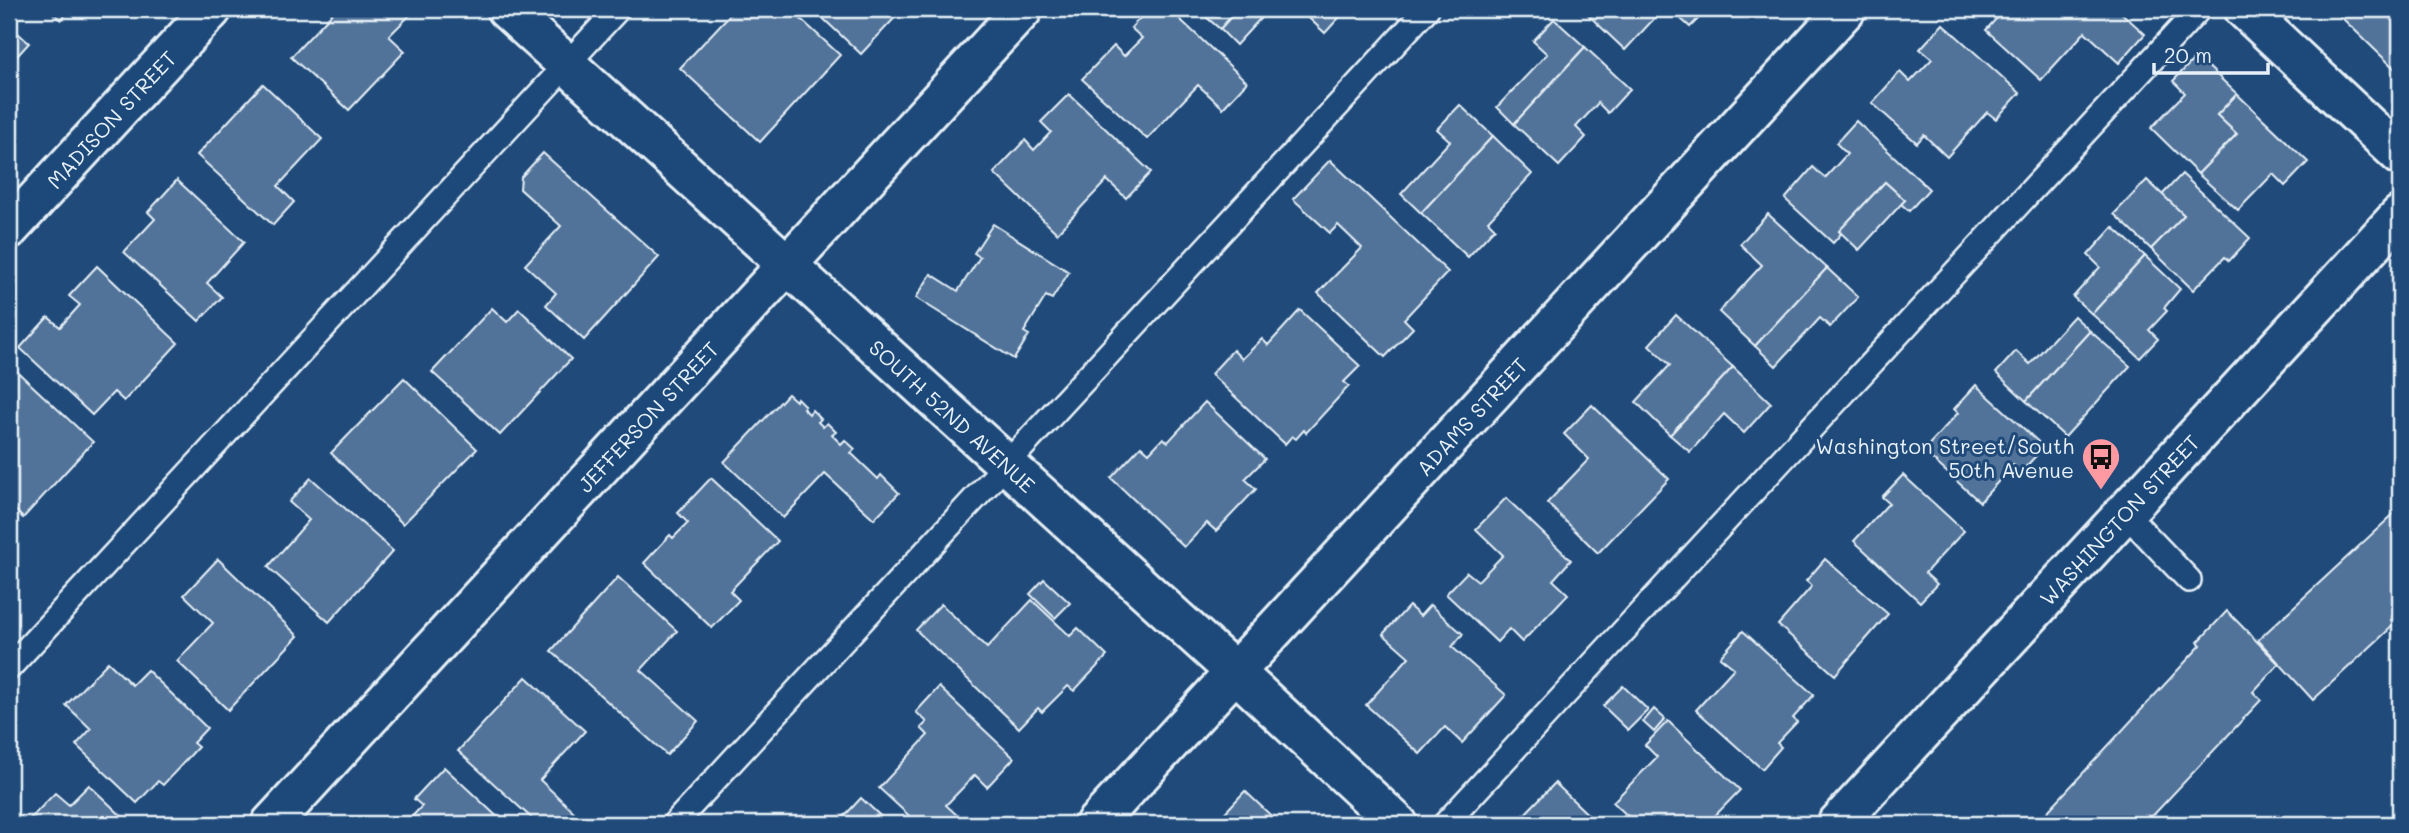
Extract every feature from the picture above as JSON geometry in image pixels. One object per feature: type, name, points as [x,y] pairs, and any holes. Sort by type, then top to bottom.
[{"type":"street","name":"MADISON STREET","points":[[9,229],[212,9]]},
{"type":"street","name":"SOUTH 52ND AVENUE","points":[[506,9],[1235,672],[1398,824]]},
{"type":"street","name":"JEFFERSON STREET","points":[[271,824],[1023,9]]},
{"type":"street","name":"ADAMS STREET","points":[[1095,824],[1846,9]]},
{"type":"street","points":[[2244,9],[2400,155]]},
{"type":"street","name":"WASHINGTON STREET","points":[[1837,824],[2400,215]]},
{"type":"lane","points":[[9,668],[618,9]]},
{"type":"lane","points":[[674,824],[1427,9]]},
{"type":"lane","points":[[1445,824],[2199,9]]},
{"type":"lane","points":[[2125,513],[2189,580]]},
{"type":"building","points":[[48,9],[71,9],[61,20]]},
{"type":"building","points":[[336,9],[406,9],[411,14],[389,36],[405,51],[349,110],[291,57]]},
{"type":"building","points":[[735,9],[790,9],[840,55],[760,142],[680,68]]},
{"type":"building","points":[[813,9],[903,9],[861,54]]},
{"type":"building","points":[[1148,9],[1169,9],[1247,82],[1223,108],[1198,85],[1147,139],[1082,79],[1114,46],[1124,56],[1142,38],[1131,28]]},
{"type":"building","points":[[1197,9],[1238,9],[1220,29]]},
{"type":"building","points":[[1238,9],[1269,9],[1236,45],[1220,29]]},
{"type":"building","points":[[1299,9],[1347,9],[1325,33]]},
{"type":"building","points":[[1582,9],[1663,9],[1625,50]]},
{"type":"building","points":[[1670,9],[1708,9],[1690,27]]},
{"type":"building","points":[[2005,9],[2117,9],[2145,34],[2119,63],[2085,32],[2041,80],[1986,30]]},
{"type":"building","points":[[2345,9],[2400,9],[2400,68],[2397,71],[2339,15]]},
{"type":"building","points":[[1554,19],[1585,47],[1514,124],[1497,107],[1547,54],[1533,41]]},
{"type":"building","points":[[1943,24],[2020,93],[1996,119],[1987,112],[1947,157],[1924,135],[1917,143],[1872,103],[1900,72],[1910,82],[1932,59],[1920,49]]},
{"type":"building","points":[[9,25],[29,43],[9,65]]},
{"type":"building","points":[[1585,47],[1630,89],[1608,113],[1598,103],[1576,127],[1586,137],[1559,166],[1514,124]]},
{"type":"building","points":[[2197,56],[2237,94],[2217,115],[2237,134],[2198,174],[2151,128],[2185,93],[2173,81]]},
{"type":"building","points":[[263,84],[322,139],[278,186],[294,202],[273,225],[197,155]]},
{"type":"building","points":[[1069,94],[1151,172],[1126,198],[1107,180],[1057,233],[994,173],[1025,140],[1034,150],[1051,132],[1041,122]]},
{"type":"building","points":[[2237,94],[2308,162],[2285,186],[2273,174],[2238,210],[2198,174],[2237,134],[2217,115]]},
{"type":"building","points":[[1460,105],[1493,136],[1421,213],[1401,194],[1450,141],[1437,129]]},
{"type":"building","points":[[1856,121],[1929,189],[1909,211],[1901,204],[1905,200],[1885,182],[1839,231],[1841,234],[1833,243],[1785,199],[1813,167],[1825,178],[1847,154],[1836,143]]},
{"type":"building","points":[[1493,136],[1532,174],[1488,221],[1495,228],[1468,257],[1421,213]]},
{"type":"building","points":[[543,153],[659,257],[584,340],[546,305],[556,293],[525,265],[561,226],[520,189],[521,177]]},
{"type":"building","points":[[1330,160],[1448,272],[1404,319],[1413,328],[1385,357],[1318,293],[1362,248],[1338,225],[1330,233],[1293,199]]},
{"type":"building","points":[[2182,174],[2250,238],[2229,261],[2225,257],[2193,290],[2151,249],[2184,215],[2162,195]]},
{"type":"building","points":[[177,180],[244,242],[207,283],[222,297],[199,321],[124,252],[155,219],[148,212]]},
{"type":"building","points":[[2147,180],[2184,215],[2151,249],[2114,214]]},
{"type":"building","points":[[1885,182],[1905,200],[1859,250],[1839,231]]},
{"type":"building","points":[[1768,214],[1827,268],[1755,346],[1719,312],[1762,265],[1740,244]]},
{"type":"building","points":[[993,224],[1069,272],[1052,299],[1046,296],[1024,332],[1029,335],[1014,359],[916,298],[931,274],[958,291],[980,257],[974,253]]},
{"type":"building","points":[[2113,227],[2145,256],[2092,314],[2073,297],[2100,267],[2088,255]]},
{"type":"building","points":[[2145,256],[2180,289],[2164,308],[2167,311],[2149,330],[2158,339],[2140,358],[2092,314]]},
{"type":"building","points":[[97,266],[178,343],[124,401],[114,392],[92,415],[20,348],[48,317],[60,327],[80,305],[69,296]]},
{"type":"building","points":[[1827,268],[1858,297],[1830,327],[1820,318],[1776,366],[1755,346]]},
{"type":"building","points":[[492,308],[507,322],[519,309],[571,359],[500,435],[432,372]]},
{"type":"building","points":[[1300,310],[1360,366],[1344,382],[1349,386],[1306,433],[1304,430],[1296,439],[1292,436],[1285,444],[1211,374],[1233,350],[1242,359],[1262,339],[1268,345]]},
{"type":"building","points":[[1676,315],[1733,367],[1670,435],[1636,402],[1670,365],[1649,345]]},
{"type":"building","points":[[2074,316],[2090,331],[2026,401],[1996,373],[2016,351],[2030,364]]},
{"type":"building","points":[[2090,331],[2130,366],[2065,437],[2026,401]]},
{"type":"building","points":[[9,364],[93,442],[23,518],[9,504]]},
{"type":"building","points":[[1733,367],[1771,403],[1744,433],[1724,414],[1690,452],[1670,435]]},
{"type":"building","points":[[404,378],[477,449],[403,524],[331,453]]},
{"type":"building","points":[[1976,385],[2044,447],[2021,472],[2013,465],[1980,502],[1923,451],[1958,413],[1954,409]]},
{"type":"building","points":[[788,394],[796,401],[797,398],[809,414],[812,410],[821,419],[818,422],[823,427],[827,423],[836,432],[832,435],[841,444],[845,440],[855,449],[851,453],[878,479],[881,475],[899,493],[874,519],[825,474],[783,518],[724,462]]},
{"type":"building","points":[[1205,402],[1265,459],[1245,479],[1256,489],[1216,531],[1207,523],[1184,547],[1111,478],[1141,446],[1149,453],[1163,438],[1168,442]]},
{"type":"building","points":[[1592,405],[1669,479],[1598,553],[1547,503],[1589,459],[1564,434]]},
{"type":"building","points":[[1903,475],[1964,531],[1925,573],[1937,584],[1920,602],[1854,541],[1889,503],[1882,497]]},
{"type":"building","points":[[311,478],[393,551],[329,622],[268,567],[309,520],[289,502]]},
{"type":"building","points":[[711,478],[778,541],[730,591],[739,600],[712,628],[644,563],[670,535],[673,538],[688,523],[678,513]]},
{"type":"building","points":[[1506,498],[1571,560],[1553,580],[1568,594],[1522,642],[1509,629],[1497,642],[1446,594],[1467,572],[1478,581],[1503,555],[1476,529]]},
{"type":"building","points":[[2400,508],[2400,611],[2391,620],[2395,624],[2313,700],[2258,640]]},
{"type":"building","points":[[218,559],[298,636],[228,710],[177,661],[213,623],[184,595]]},
{"type":"building","points":[[1825,559],[1888,614],[1835,675],[1778,625],[1812,586],[1806,581]]},
{"type":"building","points":[[618,577],[677,631],[641,670],[698,721],[667,755],[551,651]]},
{"type":"building","points":[[1044,579],[1070,603],[1055,618],[1030,594]]},
{"type":"building","points":[[1032,600],[1070,636],[1078,628],[1107,656],[1074,691],[1068,686],[1042,712],[1038,708],[1019,728],[916,630],[941,604],[987,648]]},
{"type":"building","points":[[1430,605],[1463,634],[1452,647],[1506,695],[1462,743],[1445,727],[1420,754],[1366,705],[1409,657],[1383,634],[1409,606],[1420,616]]},
{"type":"building","points":[[2227,611],[2279,664],[2253,692],[2261,700],[2145,824],[2036,824],[2201,645],[2198,642]]},
{"type":"building","points":[[1743,631],[1814,695],[1793,718],[1797,722],[1777,743],[1781,747],[1762,769],[1696,710],[1734,668],[1720,657]]},
{"type":"building","points":[[108,662],[132,685],[147,670],[207,728],[193,743],[198,747],[163,785],[158,781],[137,803],[76,745],[91,729],[66,705]]},
{"type":"building","points":[[526,677],[585,731],[540,780],[574,812],[563,824],[538,824],[458,751]]},
{"type":"building","points":[[1623,686],[1648,710],[1628,730],[1603,706]]},
{"type":"building","points":[[939,687],[1014,758],[987,787],[975,775],[946,805],[959,817],[952,824],[918,824],[879,788],[928,735],[921,728],[927,722],[916,712]]},
{"type":"building","points":[[1654,709],[1665,719],[1654,732],[1643,722]]},
{"type":"building","points":[[1668,721],[1740,790],[1707,824],[1636,824],[1613,802],[1657,757],[1645,745]]},
{"type":"building","points":[[444,767],[505,824],[405,824],[422,806],[414,799]]},
{"type":"building","points":[[1555,783],[1598,824],[1515,824]]},
{"type":"building","points":[[89,785],[130,824],[25,824],[55,793],[69,805]]},
{"type":"building","points":[[1245,791],[1280,824],[1222,824],[1218,820]]},
{"type":"building","points":[[861,798],[889,824],[837,824]]},
{"type":"place","name":"Washington Street/South 50th Avenue","points":[[2101,491]]}]
